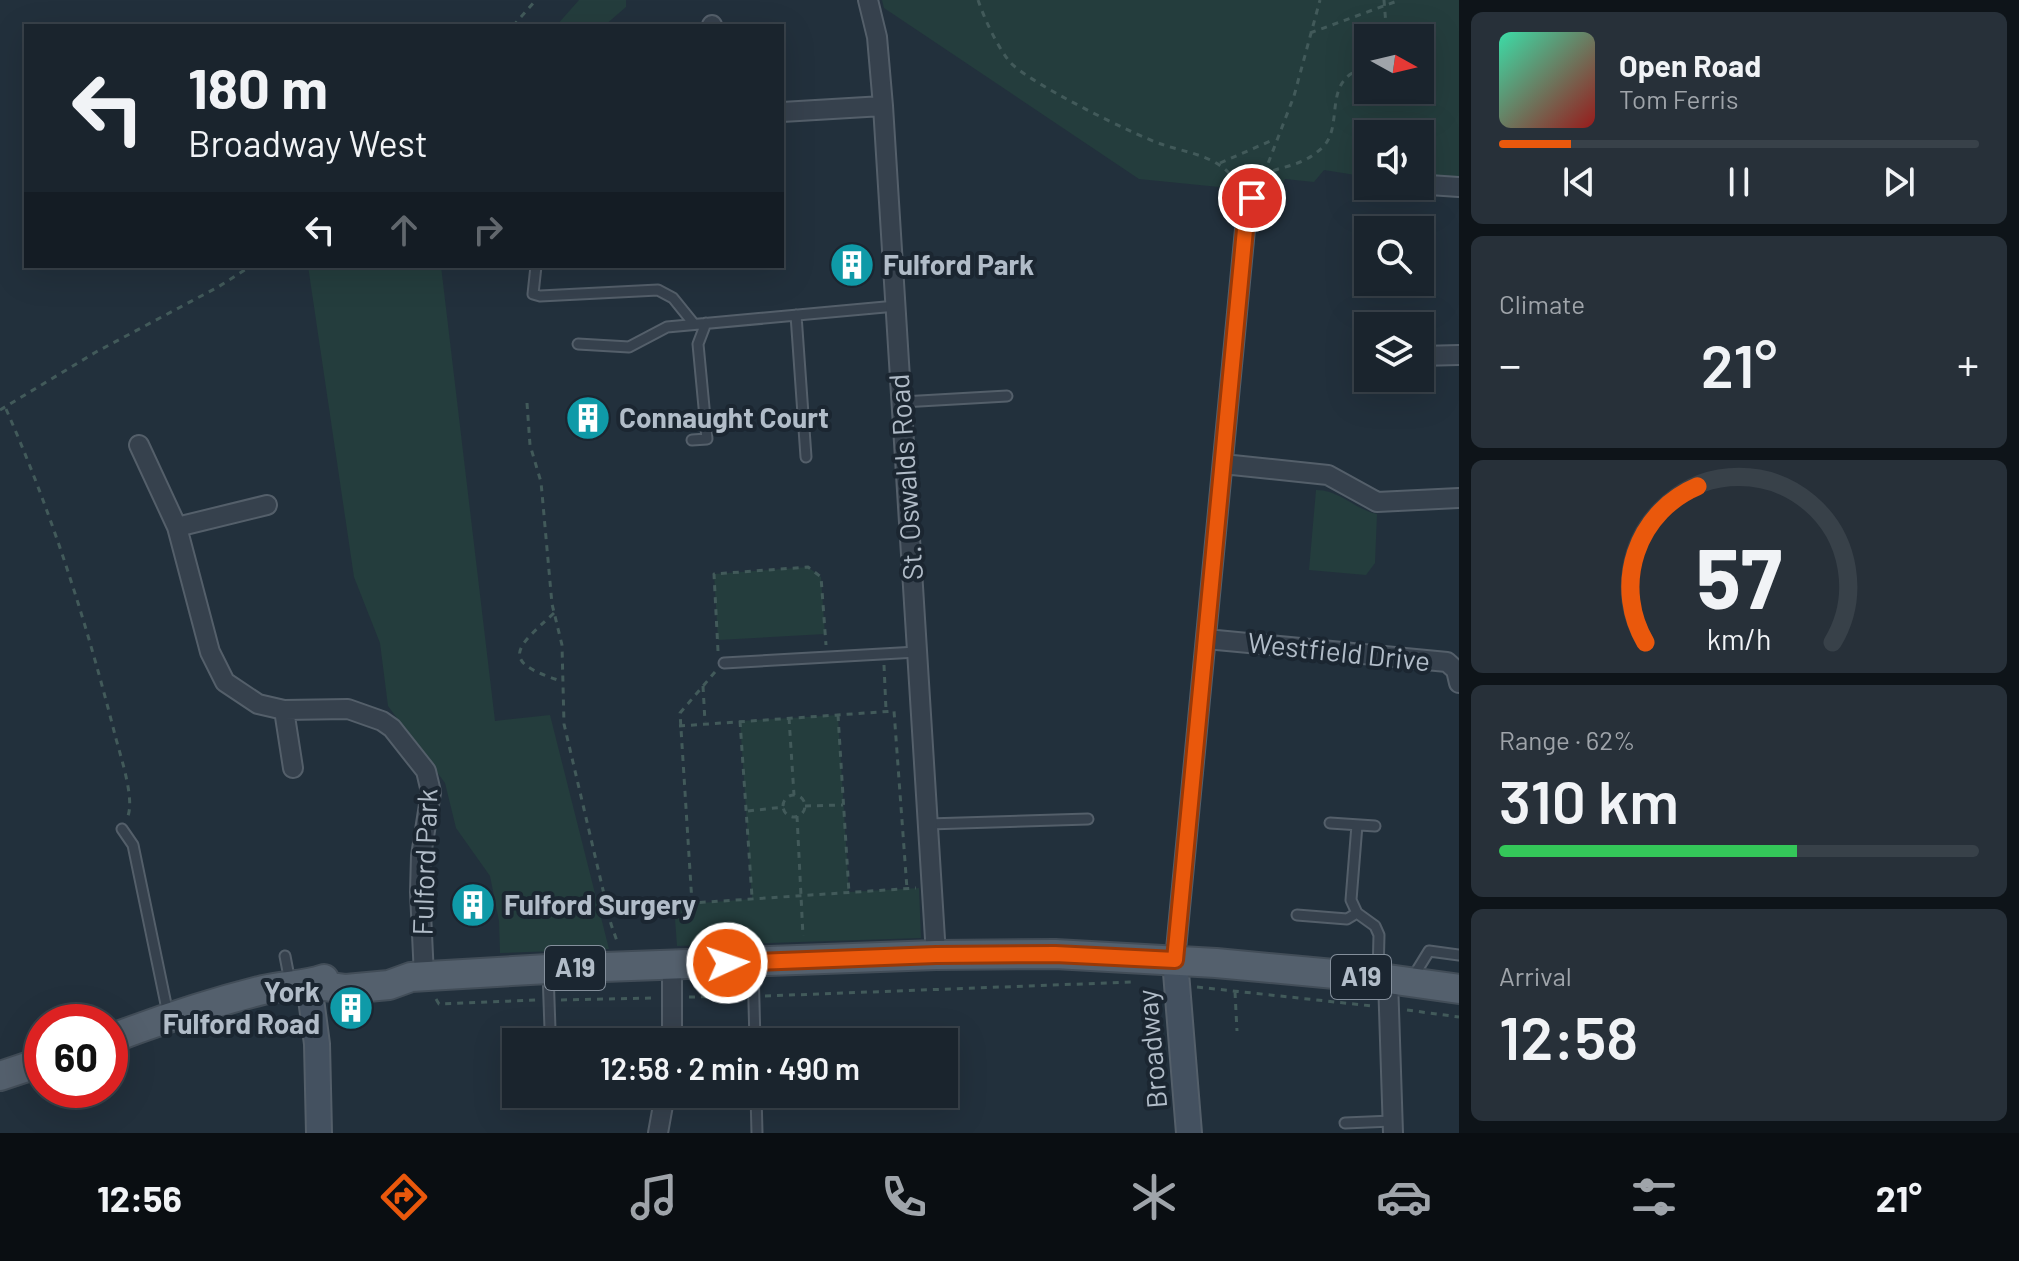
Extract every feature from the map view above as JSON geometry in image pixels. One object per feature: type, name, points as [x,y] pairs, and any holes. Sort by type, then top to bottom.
[{"type":"main road","name":"A19","points":[[128,1033],[266,990],[300,985],[346,989],[389,985],[417,976],[936,955],[1055,954],[1176,972],[1392,980],[1459,989]]},
{"type":"main road","points":[[0,1076],[24,1068]]},
{"type":"street","name":"St. Oswalds Road","points":[[868,0],[877,37],[883,106],[936,955]]},
{"type":"street","points":[[784,112],[883,106]]},
{"type":"street","points":[[1434,185],[1459,187]]},
{"type":"street","points":[[1176,972],[1246,219],[1255,192]]},
{"type":"street","points":[[1434,356],[1459,355]]},
{"type":"street","name":"Fulford Park","points":[[139,445],[177,527],[210,652],[225,682],[258,704],[284,710],[348,709],[373,717],[392,728],[426,771],[431,792],[421,856],[417,976]]},
{"type":"street","points":[[1223,464],[1328,475],[1377,502],[1459,498]]},
{"type":"street","points":[[177,527],[267,505]]},
{"type":"street","name":"Westfield Drive","points":[[1206,639],[1447,662],[1456,670],[1459,683]]},
{"type":"street","points":[[284,710],[293,768]]},
{"type":"street","points":[[672,965],[672,1028]]},
{"type":"street","name":"Broadway","points":[[1176,972],[1189,1133]]},
{"type":"street","points":[[1392,980],[1389,1008],[1398,1065],[1393,1127]]},
{"type":"street","points":[[300,985],[317,1044],[319,1133]]},
{"type":"street","points":[[658,1133],[662,1108]]},
{"type":"lane","points":[[536,268],[533,294],[658,290],[673,298],[694,324]]},
{"type":"lane","points":[[578,344],[629,347],[656,331],[694,324],[896,306]]},
{"type":"lane","points":[[796,315],[806,457]]},
{"type":"lane","points":[[692,440],[707,439],[698,344],[706,323]]},
{"type":"lane","points":[[902,402],[1007,396]]},
{"type":"lane","points":[[724,663],[917,652]]},
{"type":"lane","points":[[928,824],[1088,819]]},
{"type":"lane","points":[[1330,823],[1375,826]]},
{"type":"lane","points":[[1357,825],[1351,900],[1357,913],[1375,926],[1392,980],[1429,951],[1459,955]]},
{"type":"lane","points":[[122,829],[133,845],[169,1018]]},
{"type":"lane","points":[[1297,915],[1347,919],[1357,913]]},
{"type":"lane","points":[[285,956],[300,985]]},
{"type":"lane","points":[[755,1028],[754,996],[760,962]]},
{"type":"lane","points":[[548,969],[550,1028]]},
{"type":"lane","points":[[756,1108],[757,1133]]},
{"type":"lane","points":[[1345,1123],[1393,1127]]},
{"type":"path","points":[[515,24],[536,0]]},
{"type":"path","points":[[978,0],[1010,62],[1030,79],[1157,143],[1220,163],[1229,173],[1228,195]]},
{"type":"path","points":[[1255,192],[1272,159],[1276,138],[1294,96],[1320,0]]},
{"type":"path","points":[[1310,34],[1385,2],[1400,0]]},
{"type":"path","points":[[1385,2],[1386,24]]},
{"type":"path","points":[[1264,174],[1300,164],[1325,145],[1341,85],[1354,73]]},
{"type":"path","points":[[1220,163],[1276,138]]},
{"type":"path","points":[[0,410],[96,352],[248,268]]},
{"type":"path","points":[[527,403],[530,445],[541,482],[554,613],[562,645],[564,724],[620,951]]},
{"type":"path","points":[[6,409],[92,643],[131,810],[122,829]]},
{"type":"path","points":[[827,657],[821,577],[808,567],[714,574],[718,658],[724,663],[680,713],[679,726],[692,903],[932,888]]},
{"type":"path","points":[[554,613],[519,649],[526,666],[562,682]]},
{"type":"path","points":[[884,654],[886,711]]},
{"type":"path","points":[[703,686],[705,724]]},
{"type":"path","points":[[679,726],[894,711],[907,889]]},
{"type":"path","points":[[838,715],[849,893]]},
{"type":"path","points":[[789,718],[794,795]]},
{"type":"path","points":[[740,721],[752,899]]},
{"type":"path","points":[[794,795],[803,800],[805,806],[797,816],[787,814],[784,807],[785,801],[794,795]]},
{"type":"path","points":[[805,806],[843,805]]},
{"type":"path","points":[[746,811],[784,807]]},
{"type":"path","points":[[797,816],[803,941]]},
{"type":"path","points":[[1176,972],[1235,992],[1459,1017]]},
{"type":"path","points":[[417,976],[439,1004],[1143,982]]},
{"type":"path","points":[[1235,992],[1237,1031]]},
{"type":"green space","points":[[579,0],[626,0],[626,7],[606,24],[558,24]]},
{"type":"green space","points":[[882,0],[1459,0],[1459,180],[1434,181],[1434,120],[1354,120],[1354,175],[1324,170],[1314,182],[1285,179],[1280,193],[1139,179],[884,8]]},
{"type":"green space","points":[[308,268],[441,268],[495,721],[550,715],[609,949],[500,953],[499,921],[490,876],[456,828],[445,783],[388,706],[380,643],[354,577]]},
{"type":"green space","points":[[1316,490],[1332,493],[1377,514],[1375,563],[1366,575],[1309,570]]},
{"type":"green space","points":[[808,567],[821,577],[825,634],[718,640],[714,574]]},
{"type":"green space","points":[[838,715],[849,892],[919,888],[921,938],[677,946],[674,905],[752,899],[740,721]]},
{"type":"place","name":"Fulford Park","points":[[852,265]]},
{"type":"place","name":"Connaught Court","points":[[588,418]]},
{"type":"place","name":"Fulford Surgery","points":[[473,905]]},
{"type":"place","name":"York Fulford Road","points":[[351,1008]]},
{"type":"route","points":[[727,963],[1055,954],[1175,960],[1246,219],[1252,198]]}]
